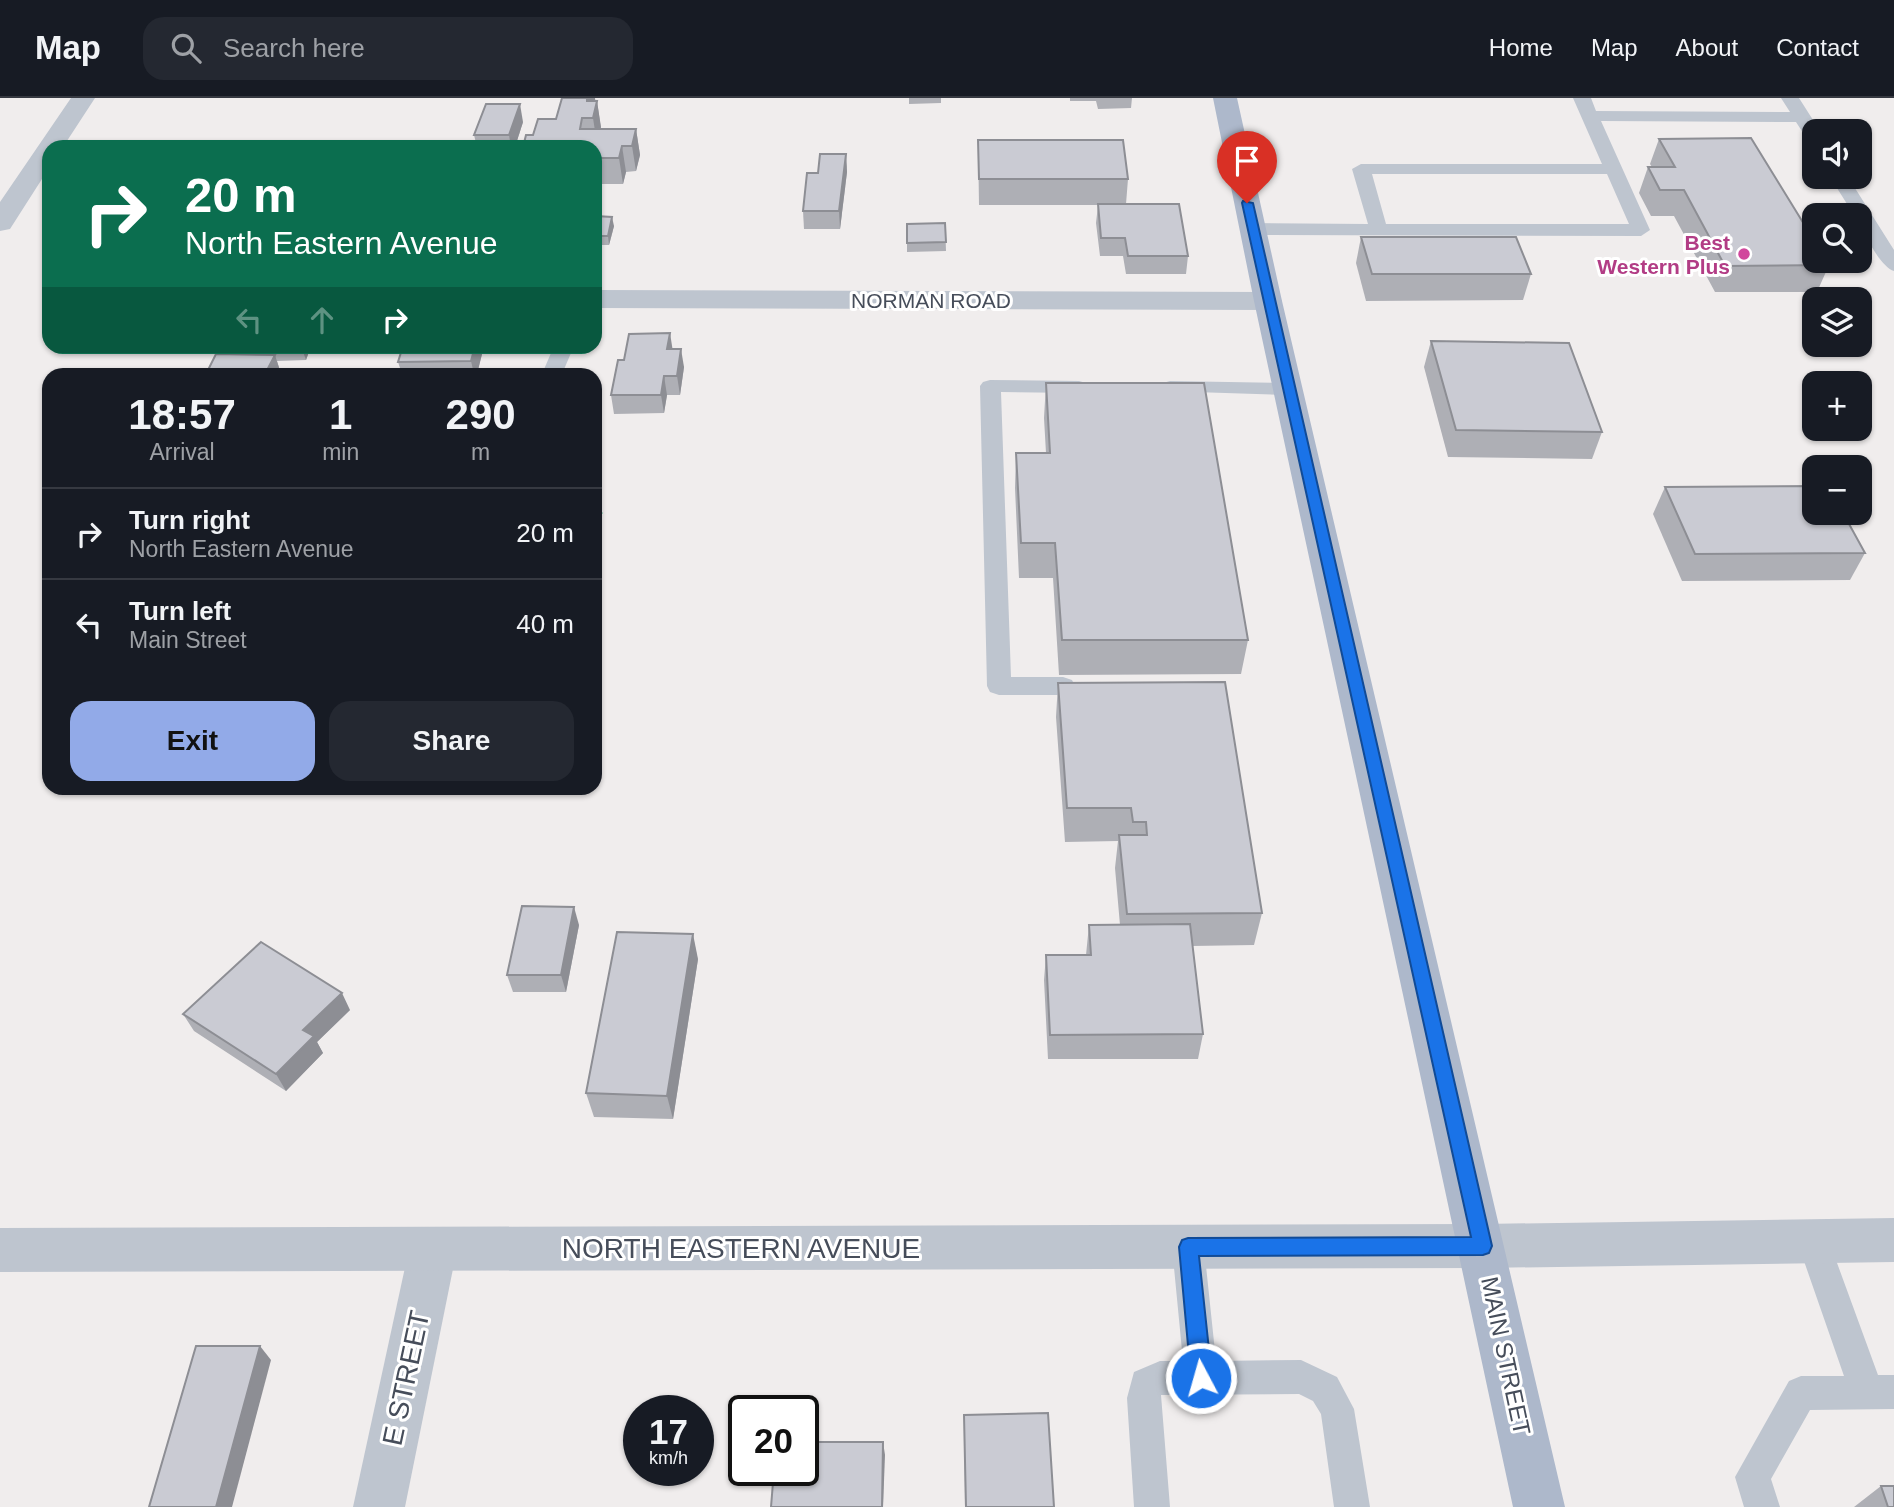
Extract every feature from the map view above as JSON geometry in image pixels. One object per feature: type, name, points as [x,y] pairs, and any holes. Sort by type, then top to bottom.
[{"type":"main road","name":"MAIN STREET","points":[[1225,98],[1268,301],[1483,1246],[1539,1507]]},
{"type":"street","points":[[54,140],[83,98]]},
{"type":"street","points":[[0,223],[12,186],[42,154]]},
{"type":"street","name":"NORMAN ROAD","points":[[602,299],[1268,301]]},
{"type":"street","name":"NORTH EASTERN AVENUE","points":[[0,1250],[1483,1246],[1894,1240]]},
{"type":"street","name":"E STREET","points":[[379,1507],[433,1249]]},
{"type":"lane","points":[[1253,229],[1641,230],[1582,98]]},
{"type":"lane","points":[[1790,98],[1801,117]]},
{"type":"lane","points":[[1589,116],[1801,117]]},
{"type":"lane","points":[[1379,230],[1361,169],[1612,169]]},
{"type":"lane","points":[[1846,189],[1894,265]]},
{"type":"lane","points":[[1063,686],[999,686],[990,386],[1098,387]]},
{"type":"lane","points":[[1151,387],[1288,388]]},
{"type":"lane","points":[[1762,1507],[1753,1477],[1801,1393],[1881,1392],[1813,1241]]},
{"type":"lane","points":[[1188,1247],[1201,1378]]},
{"type":"lane","points":[[1152,1507],[1143,1398],[1146,1384],[1160,1378],[1301,1377],[1325,1388],[1337,1409],[1352,1507]]},
{"type":"building","points":[[562,98],[587,98],[587,101],[597,101],[593,118],[582,118],[580,129],[636,129],[632,146],[622,146],[619,158],[602,158],[602,140],[525,140],[526,135],[533,135],[538,119],[556,119]]},
{"type":"building","points":[[486,104],[520,104],[509,135],[474,135]]},
{"type":"building","name":"Best Western Plus","points":[[1751,138],[1802,221],[1802,265],[1725,266],[1684,190],[1660,190],[1648,167],[1675,167],[1659,139]]},
{"type":"building","points":[[978,140],[1123,140],[1128,179],[979,179]]},
{"type":"building","points":[[820,154],[846,154],[839,211],[803,211],[807,173],[818,173]]},
{"type":"building","points":[[1098,204],[1179,204],[1188,256],[1128,256],[1125,238],[1101,238]]},
{"type":"building","points":[[602,216],[612,217],[608,236],[602,236]]},
{"type":"building","points":[[945,223],[946,242],[907,243],[907,224]]},
{"type":"building","points":[[1361,237],[1516,237],[1531,274],[1372,274]]},
{"type":"building","points":[[670,333],[667,349],[681,349],[677,376],[664,376],[661,395],[611,395],[618,360],[624,360],[629,334]]},
{"type":"building","points":[[1431,341],[1569,343],[1602,432],[1456,430]]},
{"type":"building","points":[[216,354],[275,355],[268,368],[209,368]]},
{"type":"building","points":[[400,354],[473,354],[471,361],[398,362]]},
{"type":"building","points":[[1046,383],[1204,383],[1248,640],[1062,640],[1055,543],[1021,543],[1016,453],[1050,453]]},
{"type":"building","points":[[1802,486],[1802,525],[1850,525],[1865,553],[1695,554],[1665,487]]},
{"type":"building","points":[[1225,682],[1262,913],[1127,914],[1119,835],[1147,835],[1146,822],[1133,822],[1131,808],[1067,808],[1058,683]]},
{"type":"building","points":[[522,906],[574,907],[561,975],[507,975]]},
{"type":"building","points":[[1190,924],[1203,1034],[1050,1035],[1046,955],[1091,955],[1089,925]]},
{"type":"building","points":[[617,932],[693,934],[667,1096],[586,1093]]},
{"type":"building","points":[[261,942],[342,993],[303,1030],[314,1036],[276,1074],[183,1014]]},
{"type":"building","points":[[196,1346],[260,1346],[216,1507],[149,1507]]},
{"type":"building","points":[[1048,1413],[1054,1507],[966,1507],[964,1415]]},
{"type":"building","points":[[819,1442],[883,1442],[882,1507],[771,1507],[773,1486],[819,1486]]},
{"type":"building","points":[[1881,1486],[1894,1486],[1894,1507],[1888,1507]]},
{"type":"place","name":"Best Western Plus","points":[[1744,254]]},
{"type":"route","points":[[1201,1378],[1188,1247],[1483,1246],[1247,203]]}]
